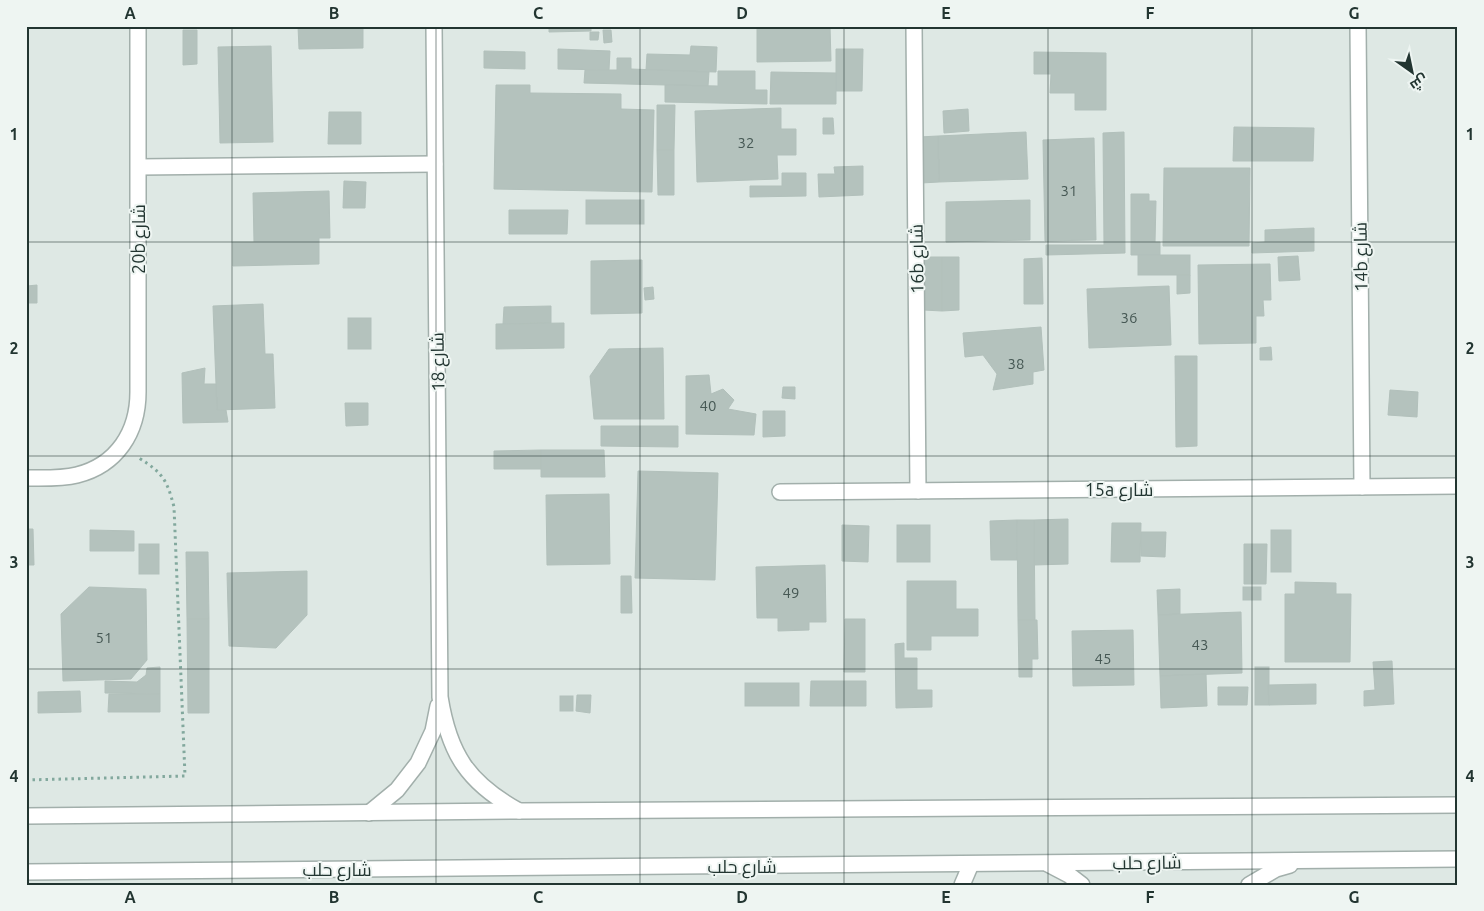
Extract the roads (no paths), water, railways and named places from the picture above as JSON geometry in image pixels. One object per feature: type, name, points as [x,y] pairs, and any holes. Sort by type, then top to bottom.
[{"type":"street","name":"20b شارع","points":[[26,478],[76,476],[101,465],[121,447],[135,421],[138,407],[138,26]]},
{"type":"street","name":"شارع 18","points":[[434,26],[440,697],[444,721],[452,744],[464,765],[479,784],[498,799],[520,811]]},
{"type":"street","name":"16b شارع","points":[[914,26],[918,491]]},
{"type":"street","name":"14b شارع","points":[[1358,26],[1362,487]]},
{"type":"street","points":[[138,167],[435,164]]},
{"type":"street","name":"15a شارع","points":[[780,492],[1458,486]]},
{"type":"street","name":"شارع 18","points":[[369,813],[397,790],[418,762],[433,731],[440,697]]},
{"type":"street","points":[[26,816],[1458,805]]},
{"type":"street","name":"شارع حلب","points":[[26,872],[1458,860]]},
{"type":"street","points":[[1249,885],[1276,869],[1303,861]]},
{"type":"street","points":[[1047,863],[1069,875],[1082,885]]},
{"type":"street","points":[[962,885],[971,864]]}]
